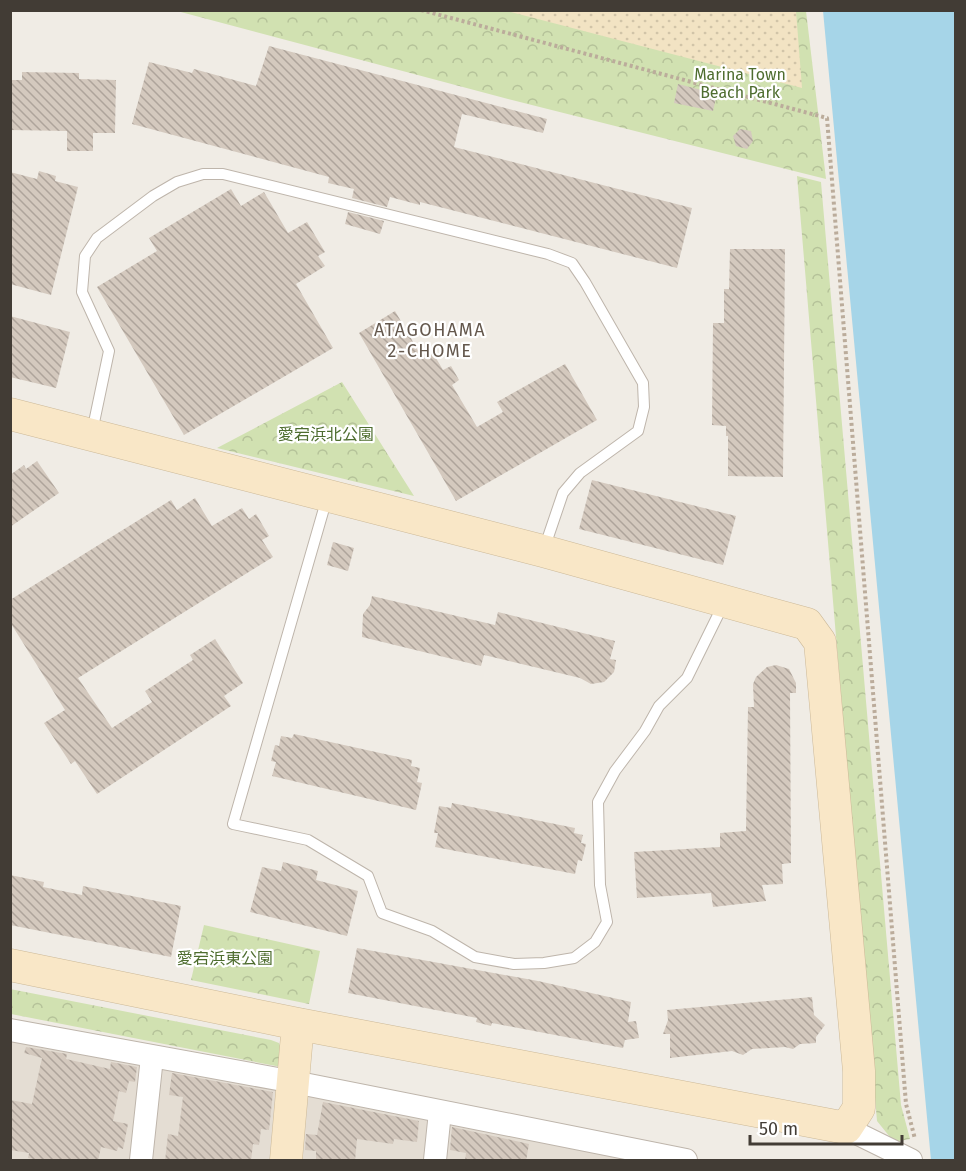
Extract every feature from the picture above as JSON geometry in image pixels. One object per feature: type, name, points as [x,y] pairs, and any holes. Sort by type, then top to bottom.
[{"type":"street","points":[[10,414],[543,551],[807,624],[820,642],[859,1071],[859,1107],[846,1128]]},
{"type":"street","points":[[10,965],[298,1024],[846,1128],[914,1155]]},
{"type":"street","points":[[286,1161],[298,1024]]},
{"type":"street","points":[[10,1030],[294,1082],[686,1161]]},
{"type":"street","points":[[141,1161],[152,1057]]},
{"type":"street","points":[[435,1161],[440,1112]]},
{"type":"lane","points":[[92,435],[109,351],[82,292],[85,256],[97,238],[153,196],[177,182],[203,174],[223,174],[548,254],[572,263],[585,282],[643,383],[644,406],[638,431],[580,473],[563,494],[543,551]]},
{"type":"lane","points":[[328,495],[233,824],[308,840],[368,876],[382,913],[432,931],[476,957],[514,964],[544,963],[574,958],[595,942],[606,922],[600,885],[598,802],[615,771],[645,731],[659,706],[687,678],[725,601]]},
{"type":"path","points":[[421,10],[827,118],[906,1104],[914,1155]]},
{"type":"shaded area","points":[[11,1037],[664,1160],[11,1160]]},
{"type":"green space","name":"Marina Town Beach Park","points":[[177,11],[806,11],[826,179],[508,99]]},
{"type":"green space","points":[[797,176],[821,182],[901,1105],[910,1139],[894,1142],[877,1121]]},
{"type":"green space","name":"愛宕浜北公園","points":[[342,382],[414,496],[217,448]]},
{"type":"green space","name":"愛宕浜東公園","points":[[204,925],[320,951],[309,1004],[191,980]]},
{"type":"green space","points":[[10,989],[271,1040],[279,1043],[285,1060],[281,1067],[11,1014]]},
{"type":"sand","points":[[507,11],[796,11],[802,88]]},
{"type":"water","points":[[823,11],[955,11],[955,1160],[931,1160]]},
{"type":"building","points":[[269,46],[547,119],[543,133],[462,114],[454,147],[692,208],[677,268],[420,202],[420,205],[390,197],[387,207],[352,198],[354,189],[328,183],[329,177],[132,124],[149,62],[192,73],[194,69],[256,86]]},
{"type":"building","points":[[22,72],[79,73],[79,79],[116,80],[115,133],[93,133],[93,151],[67,151],[67,131],[10,130],[10,80],[22,80]]},
{"type":"building","points":[[678,84],[717,94],[713,111],[674,103]]},
{"type":"building","points":[[740,129],[751,131],[753,141],[747,149],[736,146],[733,136]]},
{"type":"building","points":[[39,171],[56,176],[55,181],[78,187],[51,295],[10,284],[10,172],[37,179]]},
{"type":"building","points":[[231,189],[241,206],[264,192],[288,233],[307,222],[325,252],[318,256],[325,266],[296,284],[333,348],[184,435],[97,287],[157,251],[149,238]]},
{"type":"building","points":[[348,212],[384,221],[380,234],[345,224]]},
{"type":"building","points":[[730,249],[785,249],[783,477],[728,476],[726,426],[712,425],[713,323],[724,323],[724,289],[729,289]]},
{"type":"building","points":[[395,311],[423,359],[433,353],[443,370],[451,366],[459,380],[452,385],[477,427],[503,412],[497,402],[565,364],[597,420],[456,501],[359,333]]},
{"type":"building","points":[[10,316],[70,332],[56,388],[10,377]]},
{"type":"building","points":[[37,461],[59,493],[10,527],[10,475],[24,465],[26,469]]},
{"type":"building","points":[[592,480],[736,516],[723,565],[579,529]]},
{"type":"building","points":[[195,498],[212,526],[242,508],[249,519],[256,514],[269,536],[262,540],[273,557],[78,678],[112,728],[152,702],[145,691],[193,660],[190,655],[215,639],[243,683],[224,696],[231,706],[97,794],[75,761],[71,764],[44,723],[65,710],[10,622],[10,600],[171,500],[177,510]]},
{"type":"building","points":[[333,542],[354,548],[348,571],[327,565]]},
{"type":"building","points":[[372,596],[495,625],[498,612],[615,641],[610,659],[616,660],[614,672],[604,682],[591,684],[580,678],[484,655],[481,666],[362,637],[363,614],[370,605]]},
{"type":"building","points":[[776,665],[789,669],[796,683],[796,693],[790,693],[791,863],[782,864],[783,884],[762,885],[766,901],[713,907],[711,893],[637,898],[634,852],[720,847],[720,833],[746,831],[748,707],[754,707],[753,684],[756,677],[767,667]]},
{"type":"building","points":[[294,734],[412,760],[411,766],[420,768],[417,782],[422,783],[416,810],[272,776],[276,762],[271,761],[275,745],[279,746],[281,736],[292,738]]},
{"type":"building","points":[[452,803],[575,828],[574,833],[583,835],[581,843],[586,844],[582,861],[578,860],[575,874],[435,847],[438,833],[434,833],[439,806],[451,808]]},
{"type":"building","points":[[283,862],[318,871],[316,880],[358,891],[347,936],[250,912],[262,867],[281,871]]},
{"type":"building","points":[[10,875],[44,882],[43,887],[82,895],[83,886],[181,906],[171,957],[10,925]]},
{"type":"building","points":[[357,948],[538,981],[631,1002],[628,1022],[636,1021],[639,1038],[625,1040],[623,1048],[492,1023],[491,1026],[476,1022],[477,1018],[348,993]]},
{"type":"building","points":[[812,997],[814,1015],[825,1025],[816,1037],[816,1043],[800,1044],[793,1049],[785,1047],[752,1049],[743,1055],[732,1051],[670,1058],[670,1034],[663,1034],[668,1020],[667,1010]]},
{"type":"building","points":[[26,1047],[67,1054],[66,1059],[110,1069],[111,1062],[137,1067],[135,1082],[129,1081],[126,1093],[119,1091],[113,1121],[128,1124],[123,1149],[118,1147],[117,1151],[101,1147],[98,1161],[42,1161],[28,1158],[29,1153],[10,1150],[10,1100],[32,1104],[42,1058],[24,1053]]},
{"type":"building","points":[[172,1073],[273,1092],[269,1130],[261,1129],[259,1145],[253,1144],[251,1161],[165,1161],[168,1134],[178,1136],[183,1097],[169,1095]]},
{"type":"building","points":[[323,1102],[419,1121],[417,1142],[394,1139],[393,1144],[357,1139],[355,1161],[316,1159],[316,1151],[305,1150],[306,1134],[317,1135]]},
{"type":"building","points":[[452,1127],[529,1144],[526,1161],[465,1161],[466,1153],[450,1150]]},
{"type":"district","name":"ATAGOHAMA 2-CHOME","points":[[430,340]]}]
